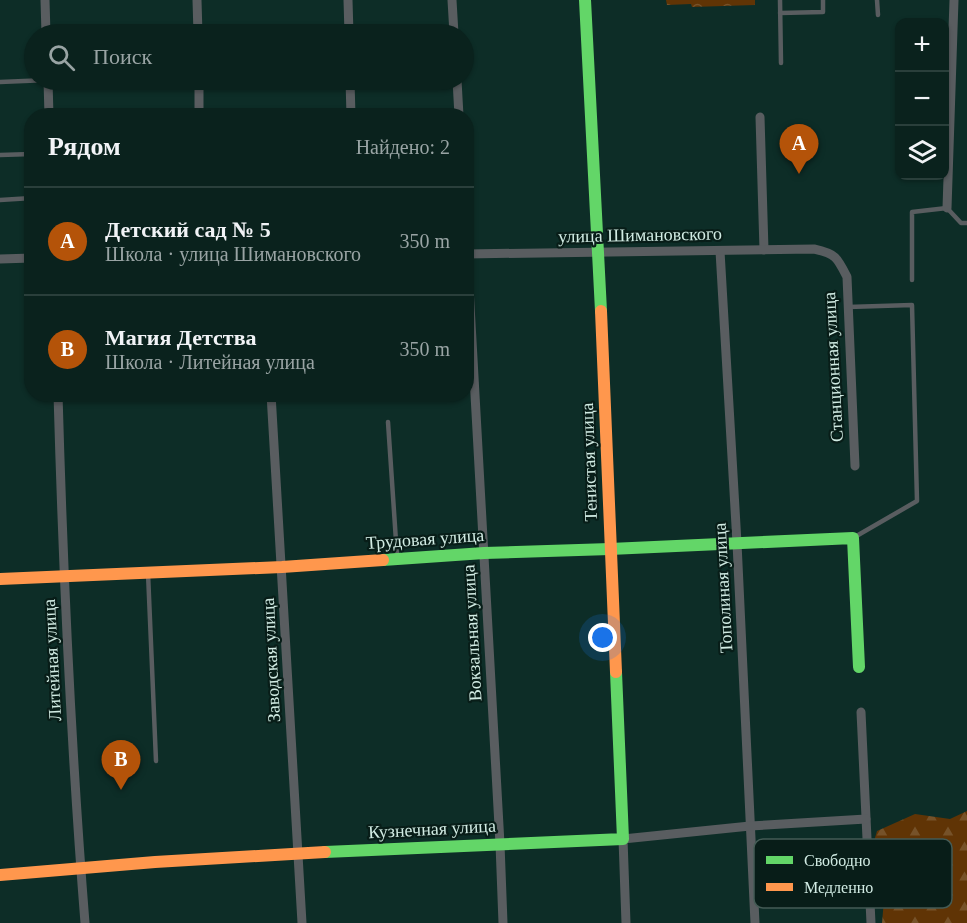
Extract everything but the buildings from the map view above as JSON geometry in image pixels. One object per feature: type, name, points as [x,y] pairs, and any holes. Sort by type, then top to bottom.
[{"type":"street","points":[[45,0],[46,24]]},
{"type":"street","points":[[197,0],[198,24]]},
{"type":"street","points":[[348,0],[349,24]]},
{"type":"street","points":[[452,0],[453,24]]},
{"type":"street","name":"Тенистая улица","points":[[585,0],[598,252],[626,923]]},
{"type":"street","points":[[947,208],[954,0]]},
{"type":"street","points":[[48,90],[49,108]]},
{"type":"street","points":[[199,90],[199,108]]},
{"type":"street","points":[[350,90],[351,108]]},
{"type":"street","points":[[458,90],[459,108]]},
{"type":"street","points":[[760,117],[764,250]]},
{"type":"street","name":"улица Шимановского","points":[[474,254],[814,249]]},
{"type":"street","name":"Станционная улица","points":[[814,249],[829,253],[840,262],[847,277],[855,466]]},
{"type":"street","name":"Тополиная улица","points":[[720,251],[754,904]]},
{"type":"street","points":[[0,259],[24,258]]},
{"type":"street","name":"Вокзальная улица","points":[[474,377],[503,923]]},
{"type":"street","name":"Литейная улица","points":[[58,402],[63,577],[85,923]]},
{"type":"street","name":"Заводская улица","points":[[272,402],[302,923]]},
{"type":"street","points":[[853,538],[859,667]]},
{"type":"street","name":"Трудовая улица","points":[[0,579],[282,567],[484,553],[853,538]]},
{"type":"street","points":[[861,712],[867,839]]},
{"type":"street","name":"Кузнечная улица","points":[[0,875],[81,867],[299,854],[623,839],[750,826],[866,819]]},
{"type":"street","name":"Тополиная улица","points":[[754,908],[755,923]]},
{"type":"street","points":[[870,908],[871,923]]},
{"type":"lane","points":[[780,0],[781,63]]},
{"type":"lane","points":[[780,13],[823,12],[823,0]]},
{"type":"lane","points":[[877,0],[878,15]]},
{"type":"lane","points":[[0,82],[24,81]]},
{"type":"lane","points":[[0,155],[24,154]]},
{"type":"lane","points":[[0,200],[24,198]]},
{"type":"lane","points":[[912,280],[912,212],[947,208],[961,223],[967,223]]},
{"type":"lane","points":[[848,308],[912,305],[917,501],[853,538]]},
{"type":"lane","points":[[388,422],[397,559]]},
{"type":"lane","points":[[147,573],[156,761]]},
{"type":"green space","points":[[666,0],[755,0],[755,5],[692,7],[691,4],[667,5]]},
{"type":"green space","points":[[967,811],[967,923],[882,923],[883,908],[952,908],[952,839],[875,839],[877,831],[915,814],[950,819]]},
{"type":"traffic: fast","points":[[585,0],[601,311]]},
{"type":"traffic: fast","points":[[383,560],[484,553],[853,538],[859,667]]},
{"type":"traffic: fast","points":[[325,852],[623,839],[616,672]]},
{"type":"traffic: slow","points":[[601,311],[616,672]]},
{"type":"traffic: slow","points":[[0,579],[282,567],[383,560]]},
{"type":"traffic: slow","points":[[0,875],[155,862],[325,852]]},
{"type":"place","name":"Детский сад № 5","points":[[799,174]]},
{"type":"place","name":"Магия Детства","points":[[121,790]]}]
